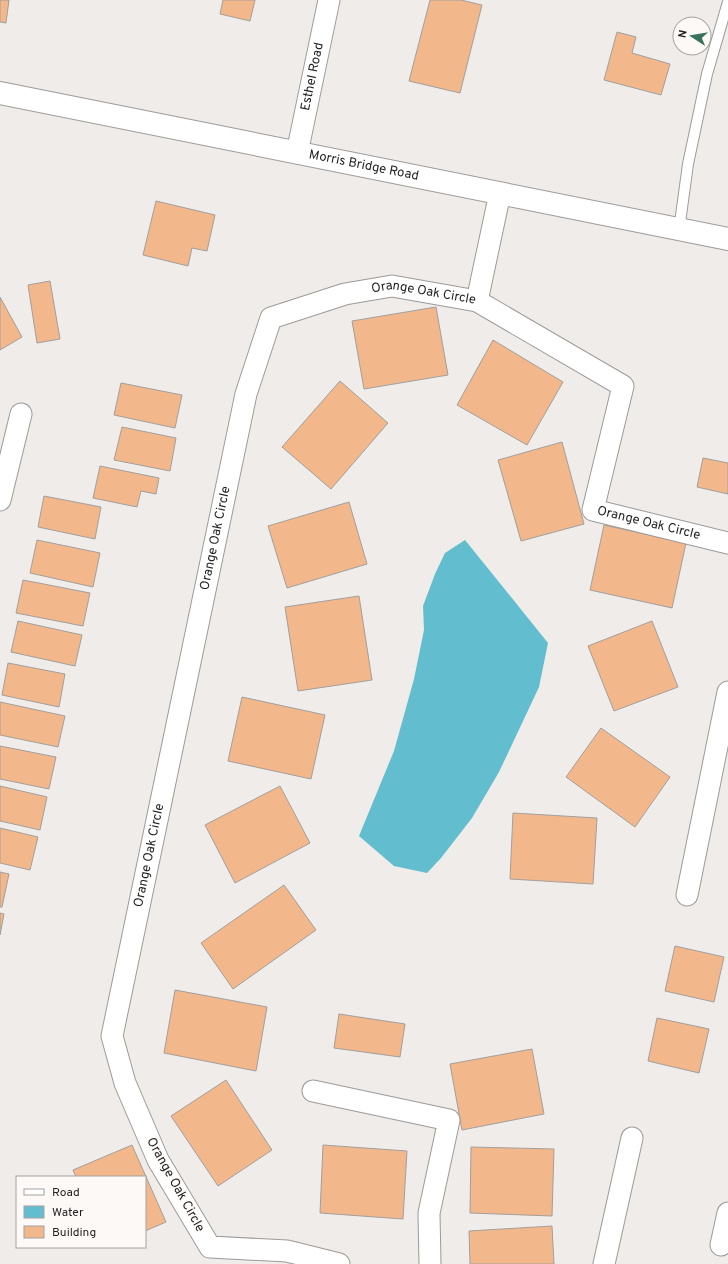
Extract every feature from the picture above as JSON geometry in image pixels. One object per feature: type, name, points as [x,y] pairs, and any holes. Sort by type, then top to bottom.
[{"type":"street","name":"Esthel Road","points":[[297,153],[329,0]]},
{"type":"street","name":"Morris Bridge Road","points":[[0,93],[728,240]]},
{"type":"street","points":[[477,301],[500,193]]},
{"type":"street","name":"Orange Oak Circle","points":[[339,1264],[210,1247],[158,1160],[124,1084],[112,1036],[246,394],[272,318],[345,294],[392,286],[477,301],[624,386],[593,510],[728,543]]},
{"type":"street","points":[[0,500],[21,414]]},
{"type":"street","points":[[687,895],[728,692]]},
{"type":"street","points":[[313,1091],[449,1120],[429,1213],[430,1264]]},
{"type":"street","points":[[604,1264],[632,1138]]},
{"type":"street","points":[[721,1245],[728,1213]]},
{"type":"lane","points":[[679,230],[691,149],[707,74],[728,2]]},
{"type":"water","points":[[465,540],[548,643],[539,687],[499,772],[472,818],[441,858],[427,873],[394,866],[359,836],[394,751],[414,679],[424,630],[423,606],[445,553]]},
{"type":"building","points":[[0,0],[9,0],[6,23],[0,22]]},
{"type":"building","points":[[223,0],[255,0],[250,21],[220,14]]},
{"type":"building","points":[[430,0],[461,0],[482,5],[460,93],[409,81]]},
{"type":"building","points":[[617,32],[636,37],[632,53],[670,64],[661,95],[604,80]]},
{"type":"building","points":[[156,201],[215,215],[207,251],[192,248],[188,266],[143,255]]},
{"type":"building","points":[[50,281],[60,339],[37,343],[28,285]]},
{"type":"building","points":[[0,297],[22,337],[0,350]]},
{"type":"building","points":[[436,307],[448,375],[364,389],[352,321]]},
{"type":"building","points":[[493,340],[563,382],[527,445],[457,405]]},
{"type":"building","points":[[340,381],[388,423],[331,489],[282,447]]},
{"type":"building","points":[[121,383],[182,395],[175,428],[114,415]]},
{"type":"building","points":[[122,427],[176,438],[170,471],[114,460]]},
{"type":"building","points":[[562,442],[584,524],[521,541],[498,460]]},
{"type":"building","points":[[703,458],[728,463],[728,494],[697,487]]},
{"type":"building","points":[[100,466],[159,478],[156,494],[141,491],[137,507],[93,498]]},
{"type":"building","points":[[44,496],[101,507],[95,539],[38,527]]},
{"type":"building","points":[[349,502],[367,564],[287,588],[268,526]]},
{"type":"building","points":[[604,525],[686,543],[672,608],[590,590]]},
{"type":"building","points":[[37,540],[100,553],[93,587],[30,573]]},
{"type":"building","points":[[23,580],[90,593],[83,626],[16,613]]},
{"type":"building","points":[[359,596],[372,680],[298,691],[285,607]]},
{"type":"building","points":[[18,621],[82,635],[75,666],[11,652]]},
{"type":"building","points":[[652,621],[678,687],[614,711],[588,646]]},
{"type":"building","points":[[8,663],[65,674],[59,707],[2,695]]},
{"type":"building","points":[[242,697],[325,715],[311,779],[228,761]]},
{"type":"building","points":[[0,702],[65,716],[58,747],[0,735]]},
{"type":"building","points":[[601,728],[670,777],[635,827],[566,777]]},
{"type":"building","points":[[0,746],[56,757],[49,789],[0,779]]},
{"type":"building","points":[[0,786],[47,797],[40,830],[0,821]]},
{"type":"building","points":[[280,786],[310,843],[235,883],[205,825]]},
{"type":"building","points":[[513,813],[597,818],[593,884],[510,879]]},
{"type":"building","points":[[0,828],[38,837],[30,870],[0,863]]},
{"type":"building","points":[[0,872],[9,874],[2,907],[0,907]]},
{"type":"building","points":[[284,885],[316,930],[233,989],[201,943]]},
{"type":"building","points":[[0,913],[4,914],[0,935]]},
{"type":"building","points":[[675,946],[724,957],[714,1002],[665,991]]},
{"type":"building","points":[[175,990],[267,1007],[256,1071],[164,1053]]},
{"type":"building","points":[[339,1014],[405,1024],[400,1057],[334,1048]]},
{"type":"building","points":[[657,1018],[709,1029],[699,1073],[648,1061]]},
{"type":"building","points":[[532,1049],[544,1114],[462,1130],[450,1064]]},
{"type":"building","points":[[226,1080],[272,1150],[218,1186],[171,1116]]},
{"type":"building","points":[[132,1145],[146,1176],[76,1176],[73,1170]]},
{"type":"building","points":[[323,1145],[407,1151],[403,1219],[320,1213]]},
{"type":"building","points":[[471,1147],[554,1149],[552,1216],[470,1213]]},
{"type":"building","points":[[146,1177],[166,1222],[146,1231]]},
{"type":"building","points":[[552,1226],[554,1264],[470,1264],[469,1231]]}]
